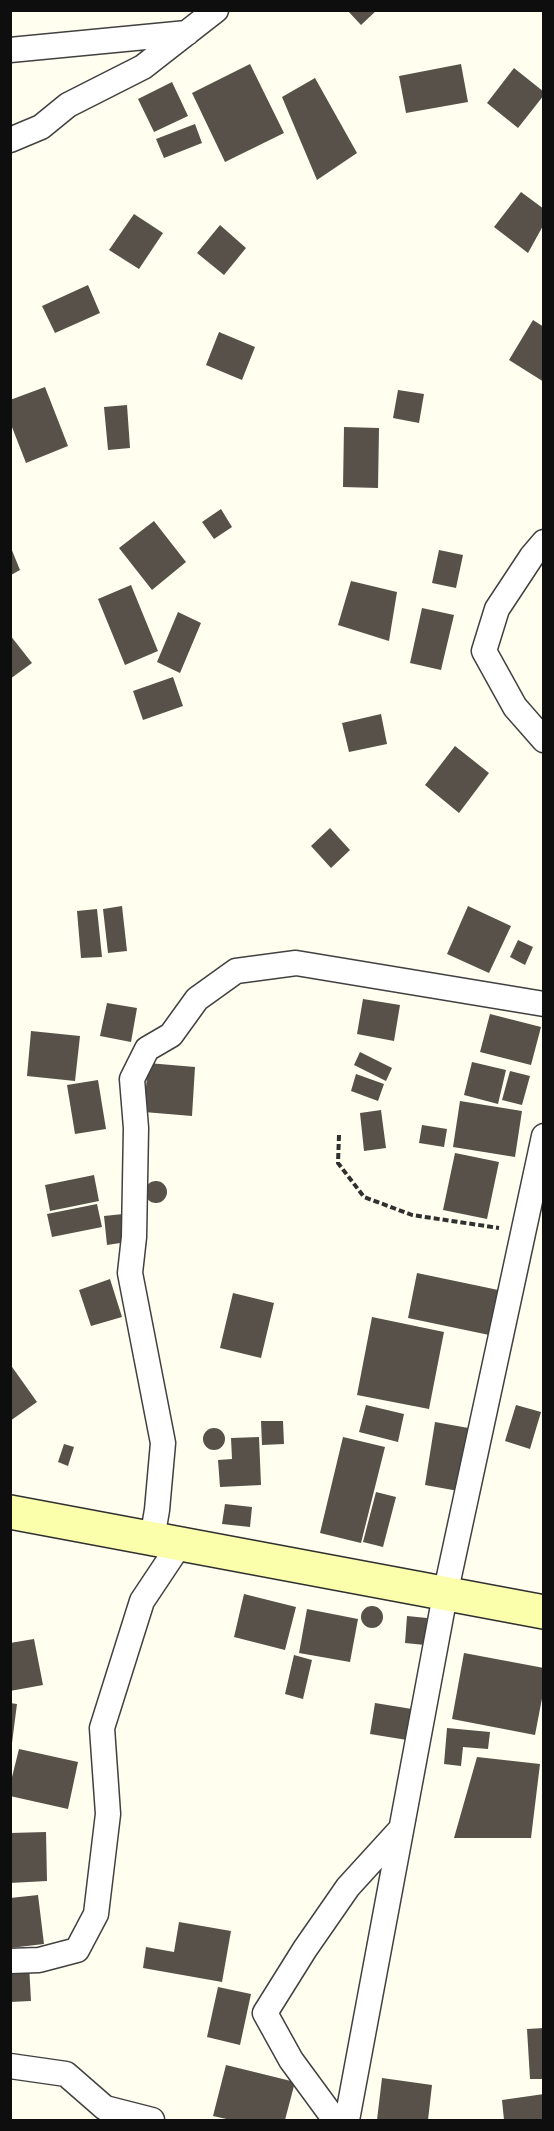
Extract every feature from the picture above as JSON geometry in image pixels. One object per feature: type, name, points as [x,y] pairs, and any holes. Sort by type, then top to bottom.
[{"type":"street","points":[[10,140],[41,127],[68,105],[143,67],[216,10]]},
{"type":"street","points":[[10,50],[187,33]]},
{"type":"street","points":[[10,119],[41,127]]},
{"type":"street","points":[[543,543],[497,609],[484,651],[516,707],[543,740]]},
{"type":"street","points":[[10,1961],[39,1960],[77,1950],[96,1914],[108,1814],[102,1728],[142,1601],[166,1542],[157,1510],[163,1443],[130,1273],[134,1237],[136,1128],[132,1079],[147,1048],[171,1035],[198,999],[236,971],[296,963],[543,1005]]},
{"type":"street","points":[[347,2121],[445,1595],[543,1136]]},
{"type":"street","points":[[14,1518],[166,1542],[543,1612]]},
{"type":"street","points":[[335,2121],[291,2060],[265,2013],[305,1949],[348,1887],[401,1828]]},
{"type":"street","points":[[10,2066],[66,2074],[105,2109],[126,2118],[152,2121]]},
{"type":"path","points":[[339,1135],[338,1163],[364,1197],[412,1215],[522,1231]]},
{"type":"building","points":[[347,10],[377,10],[361,25]]},
{"type":"building","points":[[250,64],[284,133],[225,162],[192,93]]},
{"type":"building","points":[[461,64],[468,102],[406,113],[399,76]]},
{"type":"building","points":[[514,68],[544,92],[518,128],[487,103]]},
{"type":"building","points":[[315,78],[357,153],[317,180],[282,97]]},
{"type":"building","points":[[172,82],[188,116],[154,132],[138,99]]},
{"type":"building","points":[[195,124],[202,143],[164,158],[156,139]]},
{"type":"building","points":[[521,192],[544,209],[544,224],[528,253],[494,227]]},
{"type":"building","points":[[134,214],[163,233],[139,269],[109,250]]},
{"type":"building","points":[[220,225],[246,248],[224,275],[197,253]]},
{"type":"building","points":[[88,285],[100,313],[55,333],[42,306]]},
{"type":"building","points":[[533,320],[544,327],[544,382],[509,360]]},
{"type":"building","points":[[219,332],[255,347],[242,380],[206,365]]},
{"type":"building","points":[[45,387],[68,446],[26,463],[10,422],[10,400]]},
{"type":"building","points":[[398,390],[424,394],[419,423],[393,418]]},
{"type":"building","points":[[127,405],[130,448],[108,450],[104,407]]},
{"type":"building","points":[[344,427],[379,428],[378,488],[343,487]]},
{"type":"building","points":[[221,509],[232,527],[214,539],[202,522]]},
{"type":"building","points":[[154,521],[186,562],[152,590],[119,548]]},
{"type":"building","points":[[11,548],[20,570],[11,575]]},
{"type":"building","points":[[439,550],[463,555],[456,588],[432,583]]},
{"type":"building","points":[[351,581],[397,592],[389,641],[338,625]]},
{"type":"building","points":[[131,585],[158,651],[125,665],[98,599]]},
{"type":"building","points":[[422,608],[454,615],[441,670],[410,663]]},
{"type":"building","points":[[178,612],[201,623],[180,673],[157,662]]},
{"type":"building","points":[[10,635],[32,663],[10,679]]},
{"type":"building","points":[[173,677],[183,706],[143,720],[133,691]]},
{"type":"building","points":[[381,714],[387,744],[349,752],[342,723]]},
{"type":"building","points":[[455,746],[489,773],[459,813],[425,785]]},
{"type":"building","points":[[330,828],[350,850],[331,868],[311,846]]},
{"type":"building","points":[[122,906],[127,951],[108,953],[103,909]]},
{"type":"building","points":[[468,906],[511,926],[489,973],[447,954]]},
{"type":"building","points":[[97,909],[102,957],[81,958],[77,911]]},
{"type":"building","points":[[518,940],[533,947],[525,965],[510,957]]},
{"type":"building","points":[[363,999],[400,1005],[394,1041],[357,1034]]},
{"type":"building","points":[[107,1003],[137,1008],[131,1042],[100,1036]]},
{"type":"building","points":[[490,1014],[541,1027],[531,1065],[480,1052]]},
{"type":"building","points":[[31,1031],[80,1036],[75,1081],[27,1076]]},
{"type":"building","points":[[360,1052],[392,1068],[386,1081],[354,1065]]},
{"type":"building","points":[[472,1062],[506,1070],[498,1104],[464,1095]]},
{"type":"building","points":[[148,1063],[195,1067],[192,1116],[144,1112]]},
{"type":"building","points":[[510,1071],[530,1076],[522,1105],[502,1100]]},
{"type":"building","points":[[356,1074],[384,1084],[378,1101],[351,1091]]},
{"type":"building","points":[[98,1080],[106,1129],[75,1134],[67,1085]]},
{"type":"building","points":[[460,1101],[522,1111],[515,1157],[453,1147]]},
{"type":"building","points":[[381,1110],[386,1148],[364,1151],[360,1113]]},
{"type":"building","points":[[422,1125],[447,1129],[444,1147],[419,1143]]},
{"type":"building","points":[[455,1153],[499,1162],[487,1219],[443,1210]]},
{"type":"building","points":[[94,1175],[99,1201],[50,1211],[45,1185]]},
{"type":"building","points":[[156,1181],[164,1184],[167,1192],[164,1200],[156,1203],[148,1200],[145,1192],[148,1184]]},
{"type":"building","points":[[97,1204],[102,1227],[52,1237],[47,1214]]},
{"type":"building","points":[[123,1214],[127,1242],[107,1245],[104,1216]]},
{"type":"building","points":[[417,1273],[503,1291],[494,1336],[408,1318]]},
{"type":"building","points":[[110,1279],[122,1317],[91,1326],[79,1290]]},
{"type":"building","points":[[233,1293],[274,1303],[261,1358],[220,1348]]},
{"type":"building","points":[[372,1317],[444,1332],[429,1409],[357,1395]]},
{"type":"building","points":[[10,1364],[37,1402],[10,1421]]},
{"type":"building","points":[[366,1405],[404,1414],[398,1442],[359,1432]]},
{"type":"building","points":[[516,1405],[541,1412],[530,1449],[505,1441]]},
{"type":"building","points":[[261,1421],[283,1421],[284,1444],[262,1445]]},
{"type":"building","points":[[435,1422],[474,1429],[464,1492],[425,1485]]},
{"type":"building","points":[[214,1428],[222,1431],[225,1439],[222,1447],[214,1450],[206,1447],[203,1439],[206,1431]]},
{"type":"building","points":[[259,1437],[261,1485],[220,1487],[218,1460],[232,1459],[231,1438]]},
{"type":"building","points":[[343,1437],[385,1447],[361,1543],[320,1533]]},
{"type":"building","points":[[64,1444],[74,1447],[68,1466],[58,1462]]},
{"type":"building","points":[[376,1492],[396,1497],[383,1547],[363,1542]]},
{"type":"building","points":[[225,1504],[252,1507],[250,1527],[222,1524]]},
{"type":"building","points":[[244,1594],[296,1607],[285,1650],[234,1637]]},
{"type":"building","points":[[372,1606],[380,1609],[383,1617],[380,1625],[372,1628],[364,1625],[361,1617],[364,1609]]},
{"type":"building","points":[[307,1609],[358,1619],[350,1662],[299,1653]]},
{"type":"building","points":[[407,1616],[427,1618],[425,1645],[405,1643]]},
{"type":"building","points":[[34,1639],[43,1685],[10,1691],[10,1643]]},
{"type":"building","points":[[464,1653],[544,1668],[544,1688],[535,1735],[452,1719]]},
{"type":"building","points":[[294,1655],[312,1660],[303,1699],[285,1694]]},
{"type":"building","points":[[10,1703],[17,1704],[12,1743],[10,1743]]},
{"type":"building","points":[[375,1703],[412,1709],[407,1740],[370,1734]]},
{"type":"building","points":[[447,1728],[490,1732],[488,1749],[463,1747],[461,1766],[444,1764]]},
{"type":"building","points":[[19,1749],[78,1762],[68,1809],[10,1796],[10,1785]]},
{"type":"building","points":[[477,1757],[540,1764],[531,1838],[454,1838]]},
{"type":"building","points":[[46,1832],[47,1881],[10,1883],[10,1833]]},
{"type":"building","points":[[38,1895],[44,1944],[10,1948],[10,1898]]},
{"type":"building","points":[[179,1922],[231,1931],[222,1982],[143,1968],[146,1947],[174,1952]]},
{"type":"building","points":[[29,1964],[31,2001],[10,2002],[10,1965]]},
{"type":"building","points":[[218,1987],[251,1994],[240,2045],[207,2037]]},
{"type":"building","points":[[544,2028],[544,2079],[530,2079],[527,2029]]},
{"type":"building","points":[[226,2065],[295,2082],[285,2120],[231,2120],[213,2116]]},
{"type":"building","points":[[382,2078],[432,2085],[428,2120],[377,2120]]},
{"type":"building","points":[[544,2094],[544,2120],[504,2120],[502,2100]]}]
